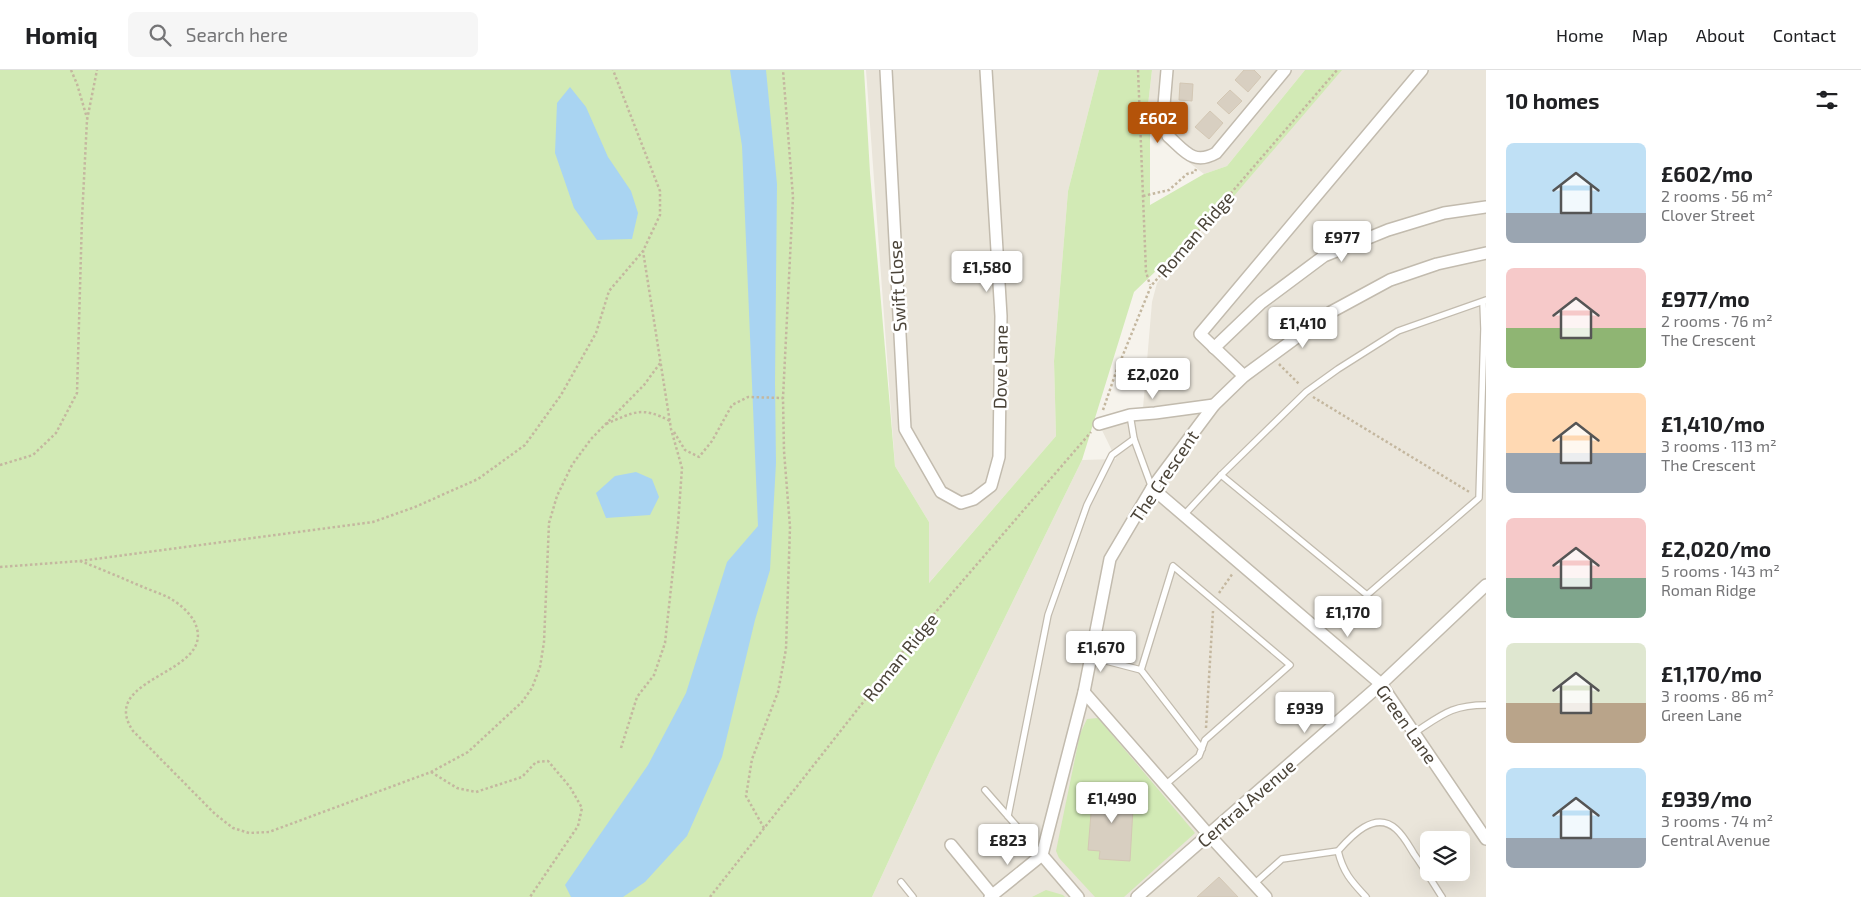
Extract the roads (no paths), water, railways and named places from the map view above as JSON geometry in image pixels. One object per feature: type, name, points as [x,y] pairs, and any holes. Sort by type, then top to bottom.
[{"type":"street","name":"Swift Close","points":[[886,70],[905,429],[941,492]]},
{"type":"street","name":"Dove Lane","points":[[941,492],[961,503],[974,499],[991,486],[999,457],[1001,316],[986,70]]},
{"type":"street","points":[[1167,70],[1164,105],[1168,136],[1192,158],[1206,159],[1216,153],[1285,70]]},
{"type":"street","points":[[1244,376],[1200,334],[1422,70]]},
{"type":"street","points":[[1214,348],[1262,303],[1324,256],[1388,230],[1444,213],[1486,207]]},
{"type":"street","name":"The Crescent","points":[[1042,855],[1084,692],[1110,559],[1152,488],[1214,405],[1244,376],[1330,312],[1390,280],[1437,264],[1486,253]]},
{"type":"street","points":[[1099,424],[1130,415],[1214,405]]},
{"type":"street","name":"Green Lane","points":[[1152,488],[1381,684],[1486,839]]},
{"type":"street","name":"Central Avenue","points":[[1138,897],[1381,684],[1486,585]]},
{"type":"street","points":[[1084,692],[1266,897]]},
{"type":"street","points":[[951,845],[991,896],[1042,855],[1078,897]]},
{"type":"lane","points":[[1184,516],[1221,475],[1306,392],[1338,369],[1398,331],[1484,301],[1479,498],[1367,595],[1221,475]]},
{"type":"lane","points":[[1130,415],[1134,439],[1152,488]]},
{"type":"lane","points":[[1008,816],[1048,615],[1087,506],[1112,454],[1134,439]]},
{"type":"lane","points":[[1141,670],[1173,566],[1290,665],[1205,740],[1199,756],[1165,785]]},
{"type":"lane","points":[[1091,657],[1141,670],[1202,749]]},
{"type":"lane","points":[[1414,733],[1453,708],[1486,705]]},
{"type":"lane","points":[[985,790],[1042,855]]},
{"type":"lane","points":[[1254,884],[1282,860],[1338,851],[1351,836],[1366,825],[1382,822],[1395,827],[1404,837],[1442,897]]},
{"type":"lane","points":[[1338,851],[1341,866],[1366,897]]},
{"type":"lane","points":[[901,882],[913,897]]},
{"type":"water","points":[[730,70],[766,70],[777,184],[776,463],[770,570],[755,620],[722,757],[687,836],[645,882],[623,897],[571,897],[565,885],[648,765],[686,693],[727,562],[758,526],[742,146]]},
{"type":"water","points":[[570,87],[586,107],[608,157],[631,191],[638,213],[632,239],[597,240],[574,208],[555,153],[557,103]]},
{"type":"water","points":[[636,472],[652,479],[659,497],[650,515],[606,518],[596,493],[615,476]]}]
